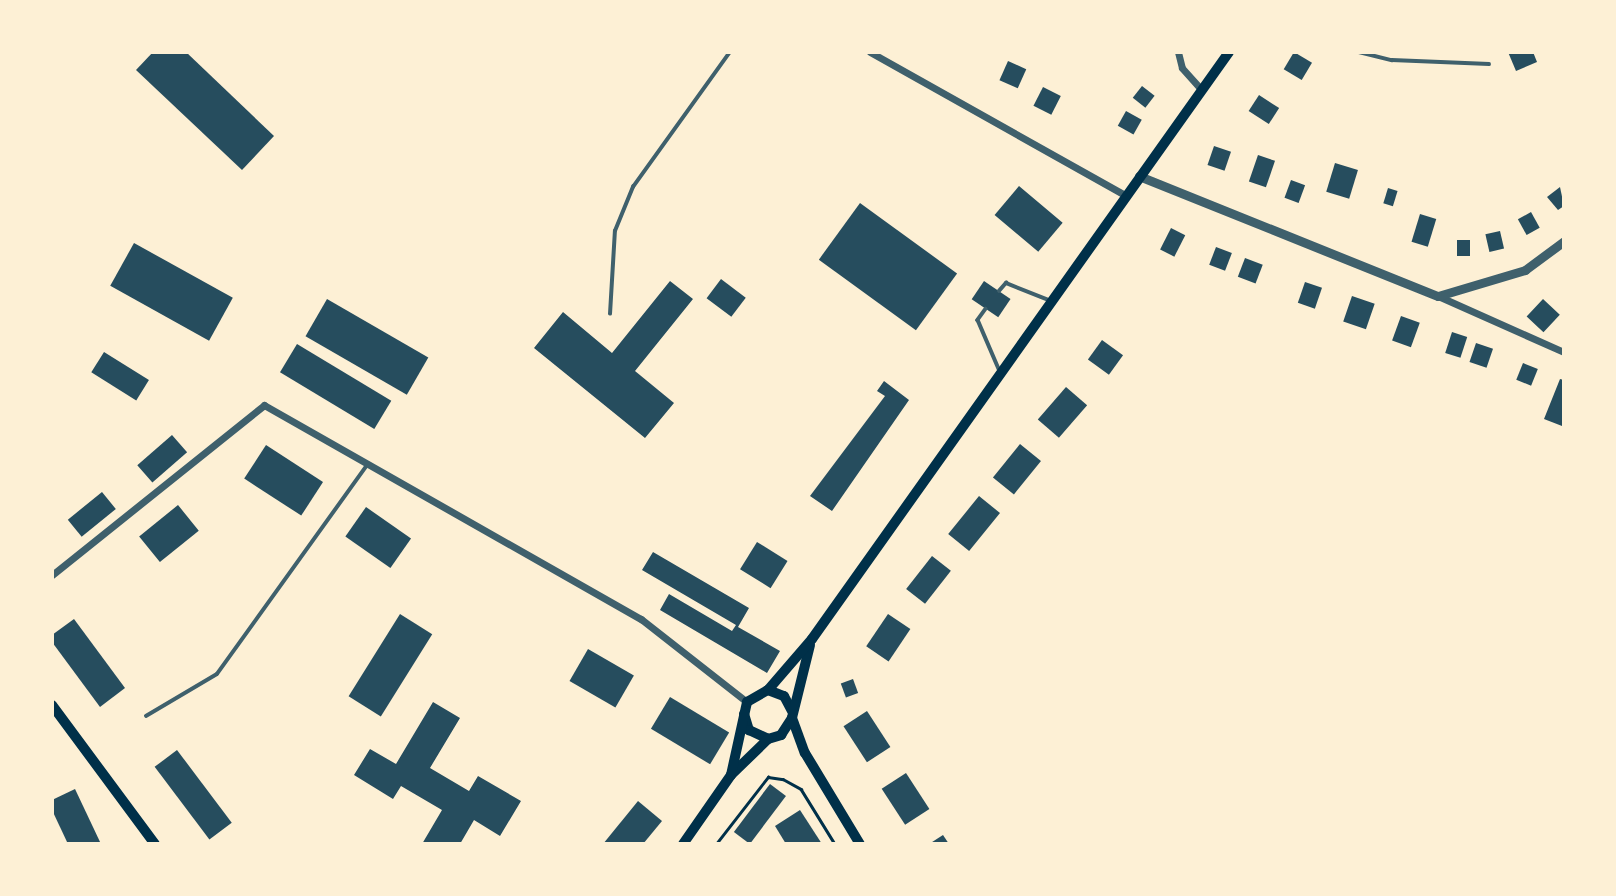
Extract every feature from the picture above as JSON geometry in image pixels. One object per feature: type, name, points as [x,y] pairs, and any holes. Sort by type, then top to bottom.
[{"type":"main road","points":[[731,775],[745,706],[768,690],[812,639],[999,371],[1229,52]]},
{"type":"main road","points":[[683,844],[731,775],[768,739],[781,735],[792,714],[812,639]]},
{"type":"main road","points":[[768,690],[784,696],[805,753],[860,844]]},
{"type":"main road","points":[[52,705],[155,844]]},
{"type":"main road","points":[[745,706],[749,730],[768,739]]},
{"type":"street","points":[[870,52],[1125,195]]},
{"type":"street","points":[[1178,52],[1182,68],[1201,89]]},
{"type":"street","points":[[1139,176],[1438,296],[1563,352]]},
{"type":"street","points":[[1438,296],[1525,270],[1563,241]]},
{"type":"street","points":[[52,575],[264,405],[369,462],[641,619],[745,706]]},
{"type":"lane","points":[[610,314],[615,231],[633,187],[730,52]]},
{"type":"lane","points":[[1359,52],[1392,60],[1489,64]]},
{"type":"lane","points":[[999,291],[1006,283],[1051,301]]},
{"type":"lane","points":[[986,309],[978,320],[999,371]]},
{"type":"lane","points":[[146,716],[217,674],[369,462]]},
{"type":"path","points":[[716,844],[768,777],[783,779],[801,789],[835,844]]},
{"type":"building","points":[[153,52],[186,52],[274,136],[242,170],[136,70]]},
{"type":"building","points":[[1294,52],[1312,63],[1302,80],[1284,69]]},
{"type":"building","points":[[1508,52],[1533,52],[1537,62],[1516,71]]},
{"type":"building","points":[[1008,61],[1026,69],[1018,88],[999,80]]},
{"type":"building","points":[[1142,86],[1155,96],[1145,108],[1133,98]]},
{"type":"building","points":[[1043,87],[1061,96],[1051,115],[1033,106]]},
{"type":"building","points":[[1259,95],[1279,108],[1269,124],[1249,111]]},
{"type":"building","points":[[1126,111],[1142,120],[1134,135],[1118,126]]},
{"type":"building","points":[[1214,146],[1231,152],[1225,171],[1207,165]]},
{"type":"building","points":[[1258,155],[1275,161],[1266,187],[1249,181]]},
{"type":"building","points":[[1335,163],[1358,170],[1349,199],[1326,192]]},
{"type":"building","points":[[1291,180],[1305,185],[1299,203],[1285,198]]},
{"type":"building","points":[[1019,186],[1063,223],[1038,252],[995,215]]},
{"type":"building","points":[[1560,187],[1564,206],[1558,210],[1547,197]]},
{"type":"building","points":[[1388,188],[1398,191],[1393,206],[1383,203]]},
{"type":"building","points":[[860,203],[957,274],[916,330],[819,260]]},
{"type":"building","points":[[1531,212],[1540,228],[1527,235],[1518,219]]},
{"type":"building","points":[[1420,214],[1436,219],[1428,247],[1412,242]]},
{"type":"building","points":[[1171,228],[1185,235],[1174,257],[1160,249]]},
{"type":"building","points":[[1500,231],[1504,249],[1489,252],[1485,234]]},
{"type":"building","points":[[1457,240],[1470,240],[1470,256],[1457,256]]},
{"type":"building","points":[[134,243],[233,298],[209,341],[110,286]]},
{"type":"building","points":[[1216,247],[1232,253],[1225,271],[1209,265]]},
{"type":"building","points":[[1245,258],[1263,265],[1256,283],[1238,277]]},
{"type":"building","points":[[721,279],[746,298],[731,317],[707,298]]},
{"type":"building","points":[[670,281],[693,299],[635,371],[674,403],[645,438],[534,348],[563,312],[612,353]]},
{"type":"building","points":[[984,281],[1011,299],[998,317],[972,299]]},
{"type":"building","points":[[1305,282],[1322,288],[1315,309],[1298,303]]},
{"type":"building","points":[[1352,296],[1375,304],[1366,329],[1343,322]]},
{"type":"building","points":[[327,299],[428,358],[407,395],[306,336]]},
{"type":"building","points":[[1543,299],[1560,315],[1543,332],[1527,317]]},
{"type":"building","points":[[1401,316],[1420,323],[1411,347],[1392,340]]},
{"type":"building","points":[[1452,332],[1467,337],[1460,358],[1445,353]]},
{"type":"building","points":[[1102,340],[1123,355],[1109,375],[1088,359]]},
{"type":"building","points":[[1476,343],[1493,349],[1487,368],[1469,362]]},
{"type":"building","points":[[297,344],[391,401],[374,429],[280,372]]},
{"type":"building","points":[[104,352],[149,380],[136,400],[91,372]]},
{"type":"building","points":[[1523,363],[1538,369],[1531,386],[1516,380]]},
{"type":"building","points":[[1560,379],[1564,380],[1562,426],[1544,419]]},
{"type":"building","points":[[884,381],[909,400],[832,511],[810,496],[885,396],[877,391]]},
{"type":"building","points":[[1066,387],[1087,405],[1059,438],[1038,419]]},
{"type":"building","points":[[172,435],[187,452],[152,483],[137,465]]},
{"type":"building","points":[[1020,444],[1041,461],[1014,494],[993,477]]},
{"type":"building","points":[[266,445],[323,482],[301,516],[244,479]]},
{"type":"building","points":[[102,492],[116,509],[82,537],[68,520]]},
{"type":"building","points":[[979,496],[1000,513],[969,551],[948,534]]},
{"type":"building","points":[[178,505],[199,531],[160,562],[139,536]]},
{"type":"building","points":[[366,507],[411,539],[390,568],[345,536]]},
{"type":"building","points":[[757,542],[788,561],[771,588],[740,569]]},
{"type":"building","points":[[653,552],[749,608],[738,627],[780,651],[767,673],[660,610],[669,594],[732,631],[736,625],[642,570]]},
{"type":"building","points":[[932,556],[951,571],[925,604],[906,589]]},
{"type":"building","points":[[400,614],[432,634],[381,716],[349,696]]},
{"type":"building","points":[[888,614],[910,629],[889,661],[866,646]]},
{"type":"building","points":[[74,619],[125,688],[100,707],[52,642],[52,635]]},
{"type":"building","points":[[588,649],[634,676],[615,708],[570,681]]},
{"type":"building","points":[[853,679],[858,693],[846,698],[841,683]]},
{"type":"building","points":[[670,697],[729,733],[710,764],[651,729]]},
{"type":"building","points":[[433,702],[460,718],[430,768],[469,791],[478,776],[521,801],[500,836],[474,820],[460,844],[422,844],[442,810],[401,786],[393,799],[354,775],[370,749],[396,764]]},
{"type":"building","points":[[867,711],[890,747],[867,762],[844,726]]},
{"type":"building","points":[[177,750],[232,823],[209,840],[155,767]]},
{"type":"building","points":[[906,773],[929,809],[905,825],[882,789]]},
{"type":"building","points":[[770,784],[786,796],[750,844],[734,832]]},
{"type":"building","points":[[75,789],[101,844],[68,844],[52,810],[52,800]]},
{"type":"building","points":[[638,801],[662,821],[643,844],[603,844]]},
{"type":"building","points":[[800,810],[822,844],[786,844],[775,826]]},
{"type":"building","points":[[943,835],[949,844],[929,844]]}]
